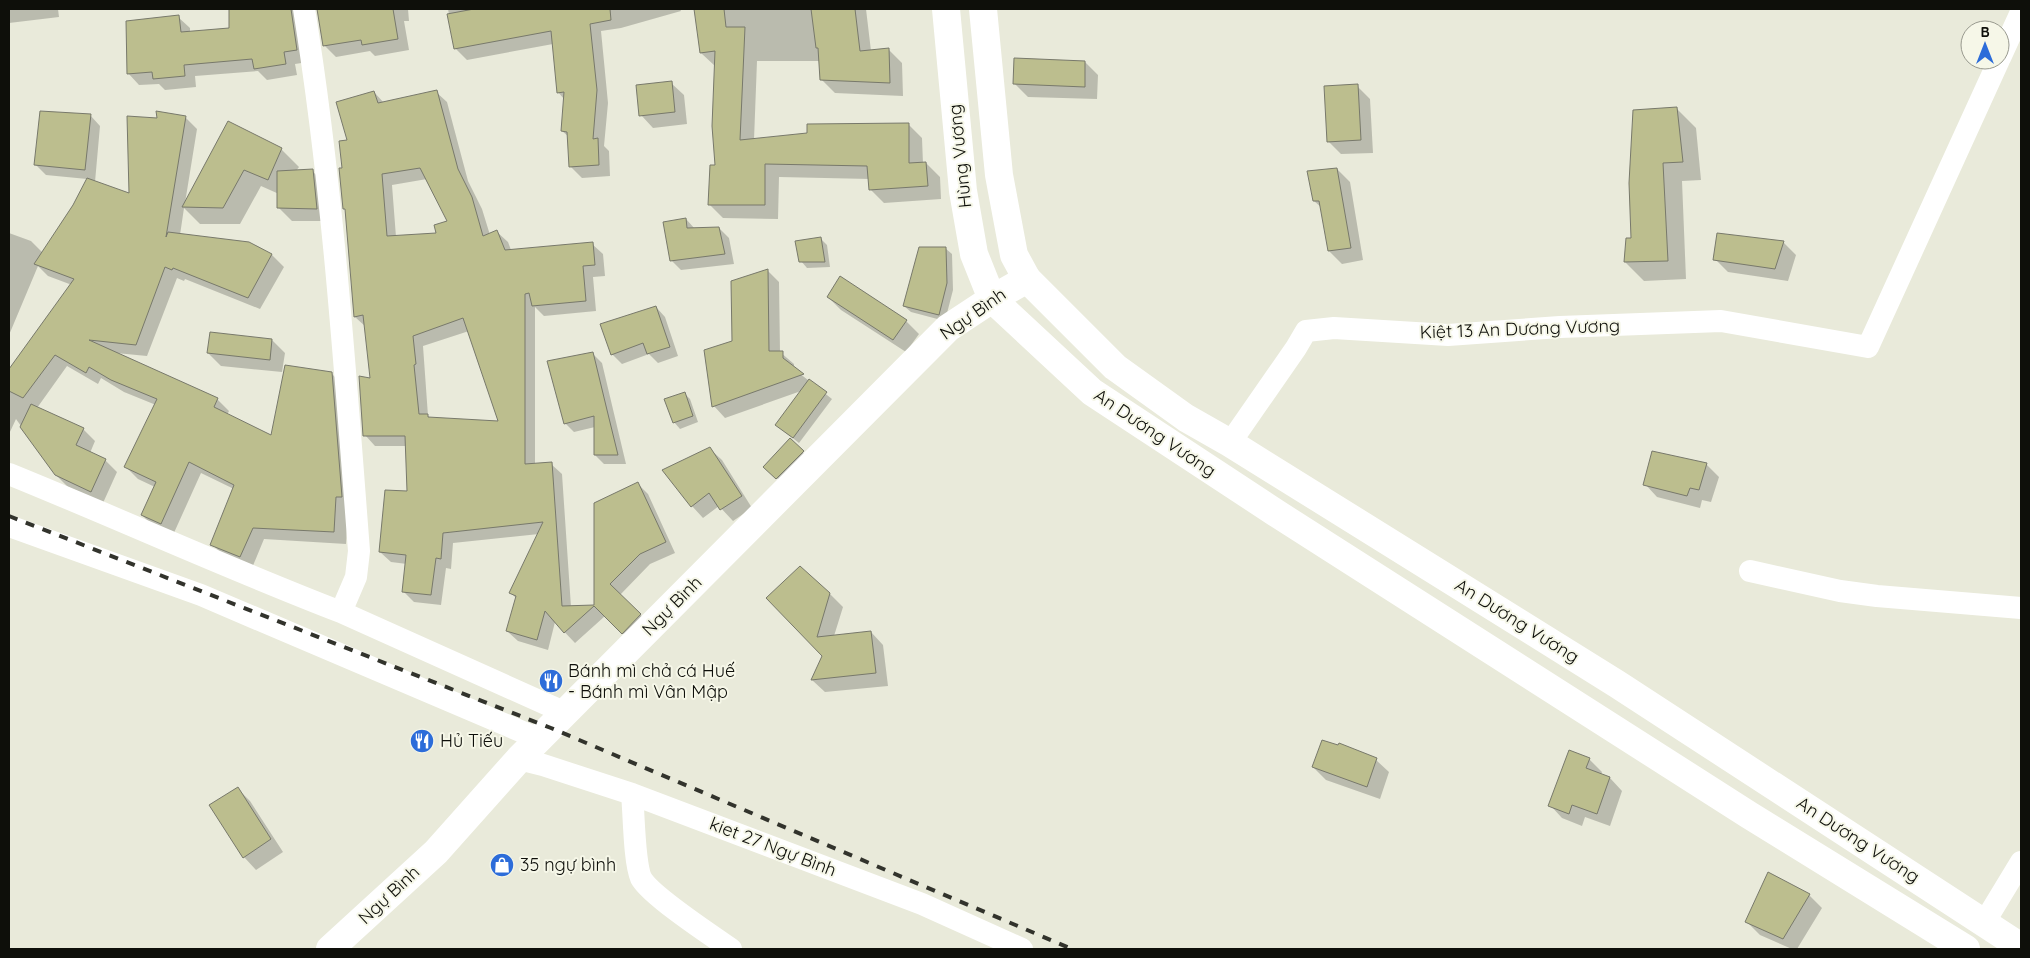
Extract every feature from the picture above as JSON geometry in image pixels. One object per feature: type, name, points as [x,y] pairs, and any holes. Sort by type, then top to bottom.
[{"type":"main road","name":"Hùng Vương","points":[[946,9],[962,192],[974,254],[992,299]]},
{"type":"main road","points":[[984,9],[1000,175],[1014,255],[1027,279]]},
{"type":"main road","name":"Ngự Bình","points":[[330,949],[436,852],[519,759],[948,328],[1027,279]]},
{"type":"main road","name":"An Dương Vương","points":[[1027,279],[1115,367],[1186,418],[1230,443],[1617,684],[2021,947]]},
{"type":"main road","name":"An Dương Vương","points":[[992,299],[1092,392],[1276,513],[1966,949]]},
{"type":"main road","points":[[1840,871],[1864,844]]},
{"type":"street","points":[[304,9],[317,90],[333,240],[360,551],[356,577],[340,612]]},
{"type":"street","points":[[2010,37],[2021,12]]},
{"type":"street","name":"Kiệt 13 An Dương Vương","points":[[1230,443],[1306,331],[1334,328],[1448,335],[1560,327],[1721,321],[1868,347],[1995,70]]},
{"type":"street","points":[[9,474],[98,510],[262,582],[340,612],[566,713]]},
{"type":"street","points":[[9,526],[201,596],[539,739]]},
{"type":"street","points":[[1750,571],[1840,591],[1877,596],[2021,608]]},
{"type":"street","name":"kiet 27 Ngự Bình","points":[[519,759],[543,764],[632,794],[922,904],[1022,949]]},
{"type":"street","points":[[632,794],[637,859],[641,878],[655,894],[731,949]]},
{"type":"street","points":[[1984,923],[2021,862]]},
{"type":"building","points":[[229,9],[291,9],[297,50],[284,52],[286,64],[254,69],[252,59],[184,65],[185,76],[153,79],[152,72],[127,74],[126,21],[179,15],[181,32],[229,28]]},
{"type":"building","points":[[317,9],[393,9],[398,39],[362,45],[361,40],[323,46]]},
{"type":"building","points":[[474,9],[610,9],[611,20],[590,24],[597,90],[593,139],[598,138],[599,165],[569,167],[567,132],[561,131],[564,92],[557,93],[551,31],[454,49],[447,14]]},
{"type":"building","points":[[694,9],[724,9],[726,27],[745,27],[740,140],[807,133],[807,124],[909,123],[909,163],[926,162],[928,186],[869,190],[867,166],[765,164],[765,205],[708,205],[710,165],[715,165],[712,126],[715,51],[700,53]]},
{"type":"building","points":[[811,9],[855,9],[860,51],[889,48],[890,83],[820,80],[818,48],[816,48]]},
{"type":"building","points":[[1014,58],[1085,61],[1085,87],[1013,84]]},
{"type":"building","points":[[672,81],[675,112],[639,116],[636,85]]},
{"type":"building","points":[[1358,84],[1361,140],[1327,142],[1324,86]]},
{"type":"building","points":[[437,90],[458,169],[472,197],[483,236],[497,230],[505,250],[593,242],[595,265],[583,266],[586,301],[532,306],[529,293],[525,294],[525,464],[552,462],[562,606],[594,605],[594,503],[638,482],[666,542],[640,554],[610,584],[641,614],[622,634],[594,606],[564,633],[545,611],[537,640],[506,631],[516,596],[509,593],[543,522],[443,533],[441,559],[436,558],[431,595],[402,592],[406,555],[379,552],[385,490],[407,491],[405,436],[363,436],[359,376],[370,378],[363,315],[354,317],[345,209],[343,209],[339,168],[342,168],[339,141],[347,140],[336,102],[374,91],[378,103]],"holes":[[[420,168],[447,221],[434,225],[436,233],[387,236],[382,174]],[[463,318],[498,421],[428,417],[428,414],[419,414],[413,336]]]},
{"type":"building","points":[[1677,107],[1683,162],[1663,163],[1668,261],[1624,262],[1626,238],[1631,238],[1629,183],[1633,110]]},
{"type":"building","points":[[40,111],[91,114],[85,170],[34,165]]},
{"type":"building","points":[[156,111],[186,116],[166,237],[168,232],[249,242],[272,254],[248,298],[173,268],[172,270],[165,267],[136,345],[89,340],[218,398],[214,407],[271,435],[285,365],[332,372],[342,497],[336,497],[334,532],[253,528],[240,557],[210,545],[234,485],[189,462],[161,524],[141,515],[156,482],[124,467],[157,399],[111,380],[89,367],[86,373],[55,355],[23,398],[9,391],[9,369],[74,279],[34,264],[73,205],[87,178],[129,193],[127,116],[157,118]]},
{"type":"building","points":[[228,121],[282,148],[268,180],[244,170],[223,208],[182,207]]},
{"type":"building","points":[[1337,168],[1351,248],[1328,251],[1319,201],[1313,201],[1307,171]]},
{"type":"building","points":[[313,169],[317,209],[277,208],[277,171]]},
{"type":"building","points":[[686,218],[687,228],[719,227],[725,254],[670,261],[663,222]]},
{"type":"building","points":[[1717,233],[1784,241],[1775,269],[1713,260]]},
{"type":"building","points":[[821,237],[825,262],[799,262],[795,241]]},
{"type":"building","points":[[919,247],[946,247],[947,283],[939,315],[903,306]]},
{"type":"building","points":[[768,269],[769,351],[783,351],[783,358],[804,374],[712,407],[704,350],[732,341],[731,281]]},
{"type":"building","points":[[840,276],[907,320],[893,340],[827,297]]},
{"type":"building","points":[[656,306],[670,347],[647,354],[643,343],[611,355],[600,324]]},
{"type":"building","points":[[210,332],[272,339],[270,360],[207,353]]},
{"type":"building","points":[[593,352],[618,455],[594,455],[594,416],[564,424],[547,361]]},
{"type":"building","points":[[809,379],[827,392],[793,438],[775,425]]},
{"type":"building","points":[[685,392],[693,416],[673,423],[664,399]]},
{"type":"building","points":[[31,404],[84,428],[76,445],[106,459],[91,492],[55,475],[20,427]]},
{"type":"building","points":[[790,438],[804,451],[776,479],[763,467]]},
{"type":"building","points":[[710,447],[742,496],[720,510],[709,493],[691,507],[662,470]]},
{"type":"building","points":[[1652,451],[1707,463],[1699,490],[1690,488],[1687,496],[1643,485]]},
{"type":"building","points":[[800,566],[830,593],[817,637],[871,631],[876,673],[811,680],[822,656],[766,598]]},
{"type":"building","points":[[1322,740],[1338,745],[1339,743],[1377,758],[1367,787],[1312,767]]},
{"type":"building","points":[[1569,750],[1590,758],[1586,768],[1610,777],[1597,814],[1572,805],[1569,814],[1548,806]]},
{"type":"building","points":[[238,787],[271,839],[243,858],[209,805]]},
{"type":"building","points":[[1768,872],[1810,894],[1783,939],[1745,922]]},
{"type":"railway","points":[[9,516],[551,728],[1072,949]]},
{"type":"place","name":"Bánh mì chả cá Huế - Bánh mì Vân Mập","points":[[551,681]]},
{"type":"place","name":"Hủ Tiếu","points":[[422,741]]},
{"type":"place","name":"35 ngự bình","points":[[502,865]]}]
